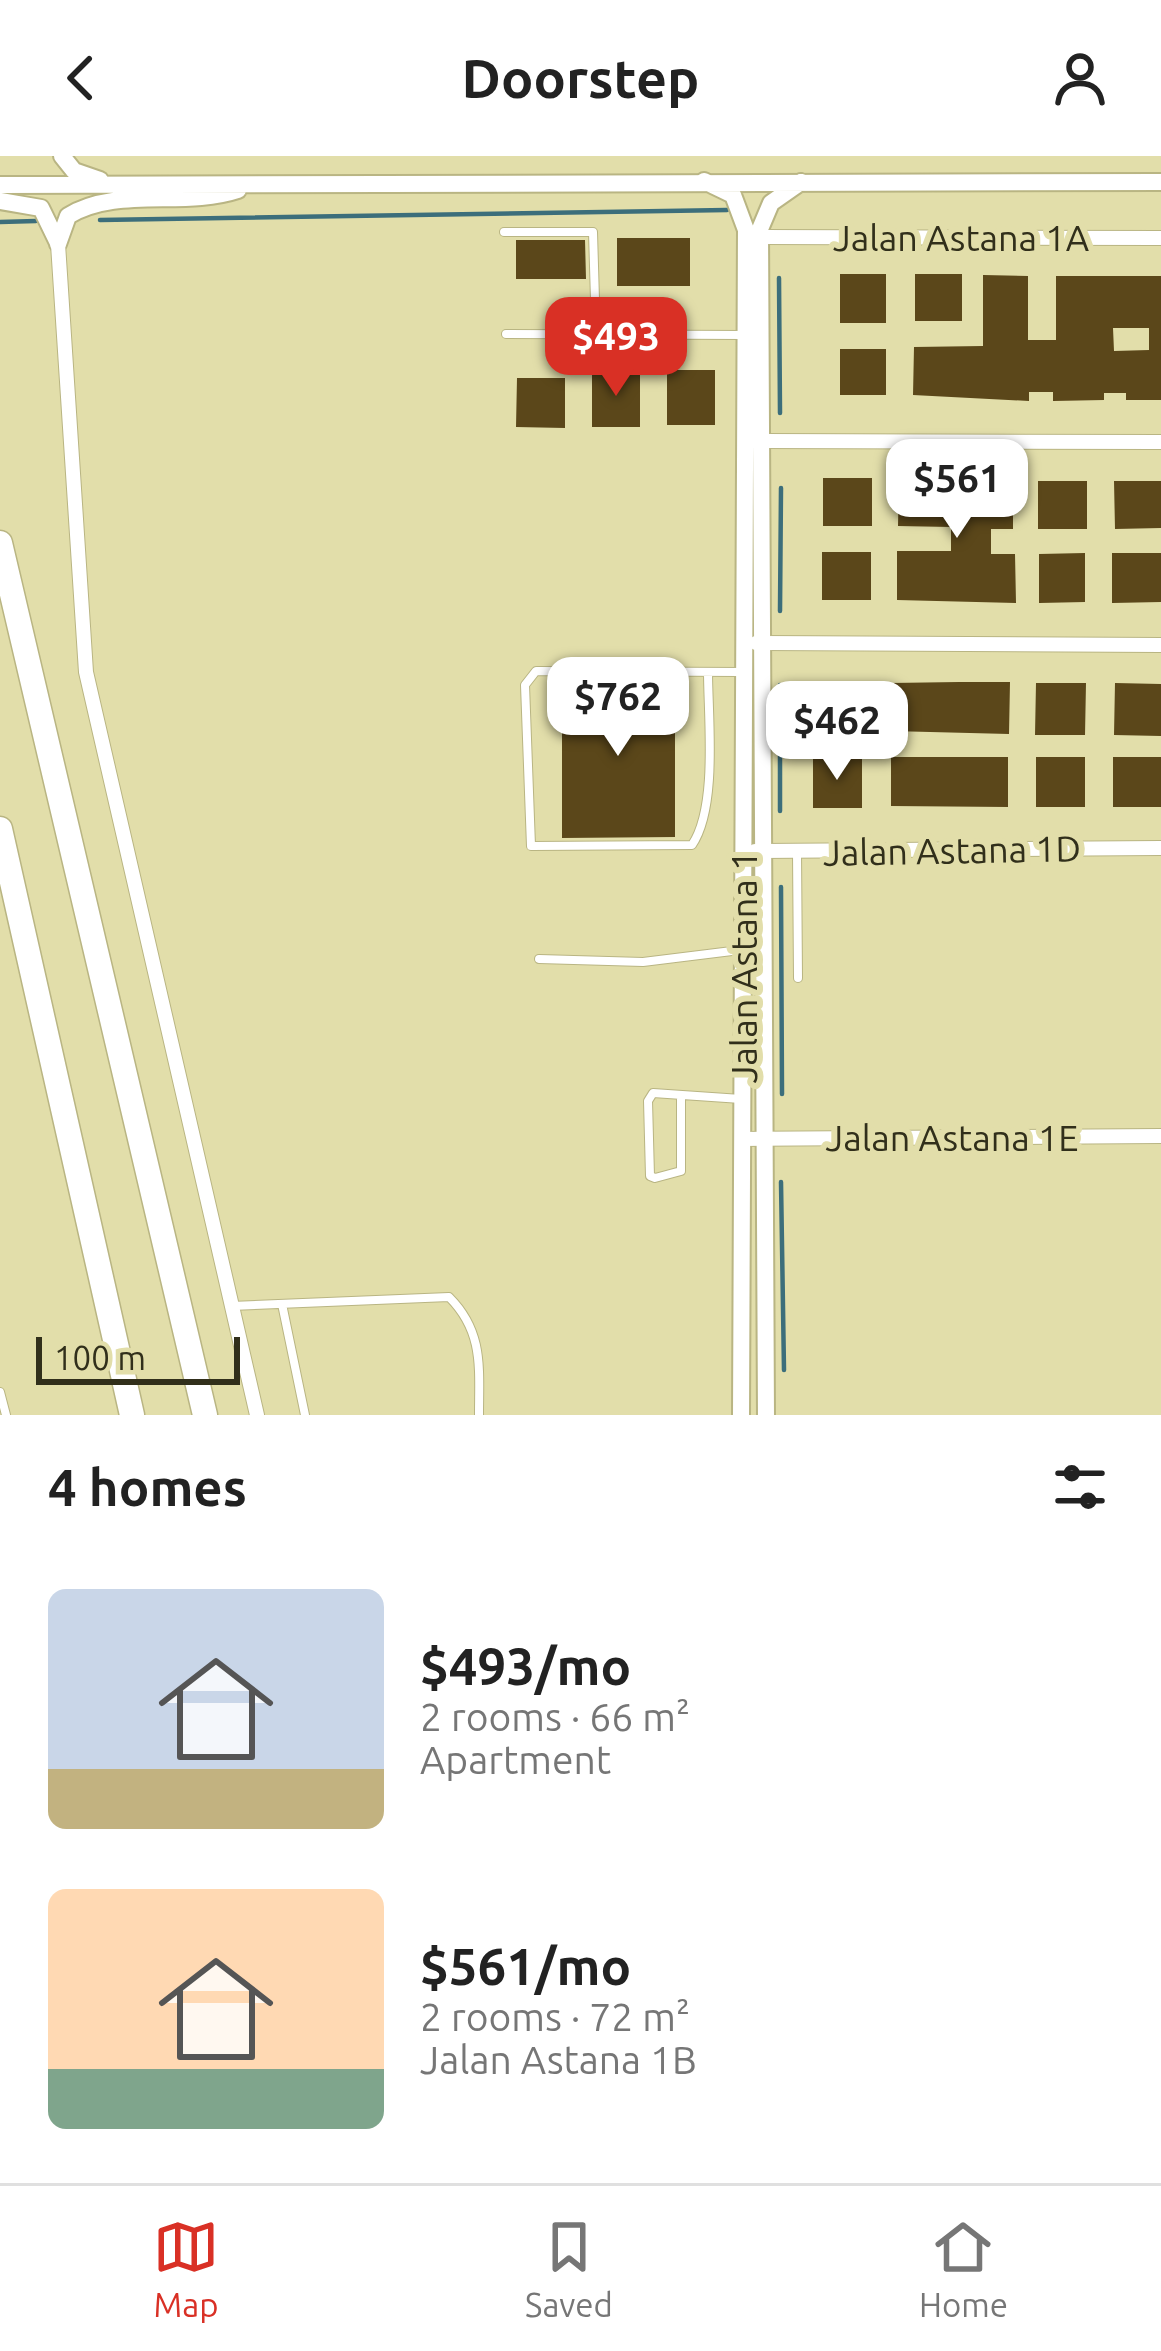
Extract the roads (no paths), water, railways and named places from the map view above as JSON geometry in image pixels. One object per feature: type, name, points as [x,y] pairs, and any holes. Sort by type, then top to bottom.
[{"type":"highway","points":[[0,543],[205,1415]]},
{"type":"highway","points":[[0,829],[132,1415]]},
{"type":"street","points":[[62,156],[81,175],[119,185]]},
{"type":"street","name":"Jalan Astana 1","points":[[704,181],[733,196],[744,215],[753,335],[753,643],[764,851],[766,1415]]},
{"type":"street","points":[[761,236],[771,203],[801,182]]},
{"type":"street","points":[[0,185],[1161,182]]},
{"type":"street","points":[[58,244],[68,216],[90,204],[216,198],[256,184]]},
{"type":"street","points":[[0,201],[41,208],[58,244],[86,672],[257,1415]]},
{"type":"street","name":"Jalan Astana 1","points":[[753,335],[761,236]]},
{"type":"street","name":"Jalan Astana 1A","points":[[761,236],[1161,238]]},
{"type":"street","points":[[753,442],[1161,442]]},
{"type":"street","points":[[753,643],[1161,645]]},
{"type":"street","name":"Jalan Astana 1","points":[[741,1415],[744,672],[753,643]]},
{"type":"street","name":"Jalan Astana 1D","points":[[743,851],[1161,848]]},
{"type":"street","name":"Jalan Astana 1E","points":[[742,1138],[1161,1136]]},
{"type":"lane","points":[[504,232],[593,232],[596,334]]},
{"type":"lane","points":[[506,334],[753,335]]},
{"type":"lane","points":[[708,672],[709,763],[699,834],[692,845],[530,846],[525,685],[536,670],[744,672]]},
{"type":"lane","points":[[797,852],[798,978]]},
{"type":"lane","points":[[539,959],[643,962],[743,950]]},
{"type":"lane","points":[[681,1095],[681,1172],[655,1178],[650,1176],[647,1101],[653,1093],[681,1095],[742,1100]]},
{"type":"lane","points":[[230,1306],[449,1297],[467,1315],[479,1340],[479,1415]]},
{"type":"lane","points":[[282,1304],[305,1415]]},
{"type":"lane","points":[[0,1392],[6,1415]]},
{"type":"waterway","points":[[100,220],[727,210]]},
{"type":"waterway","points":[[0,222],[36,221]]},
{"type":"waterway","points":[[779,278],[780,413]]},
{"type":"waterway","points":[[780,611],[781,488]]},
{"type":"waterway","points":[[780,685],[780,811]]},
{"type":"waterway","points":[[781,887],[782,1094]]},
{"type":"waterway","points":[[781,1182],[784,1370]]}]
